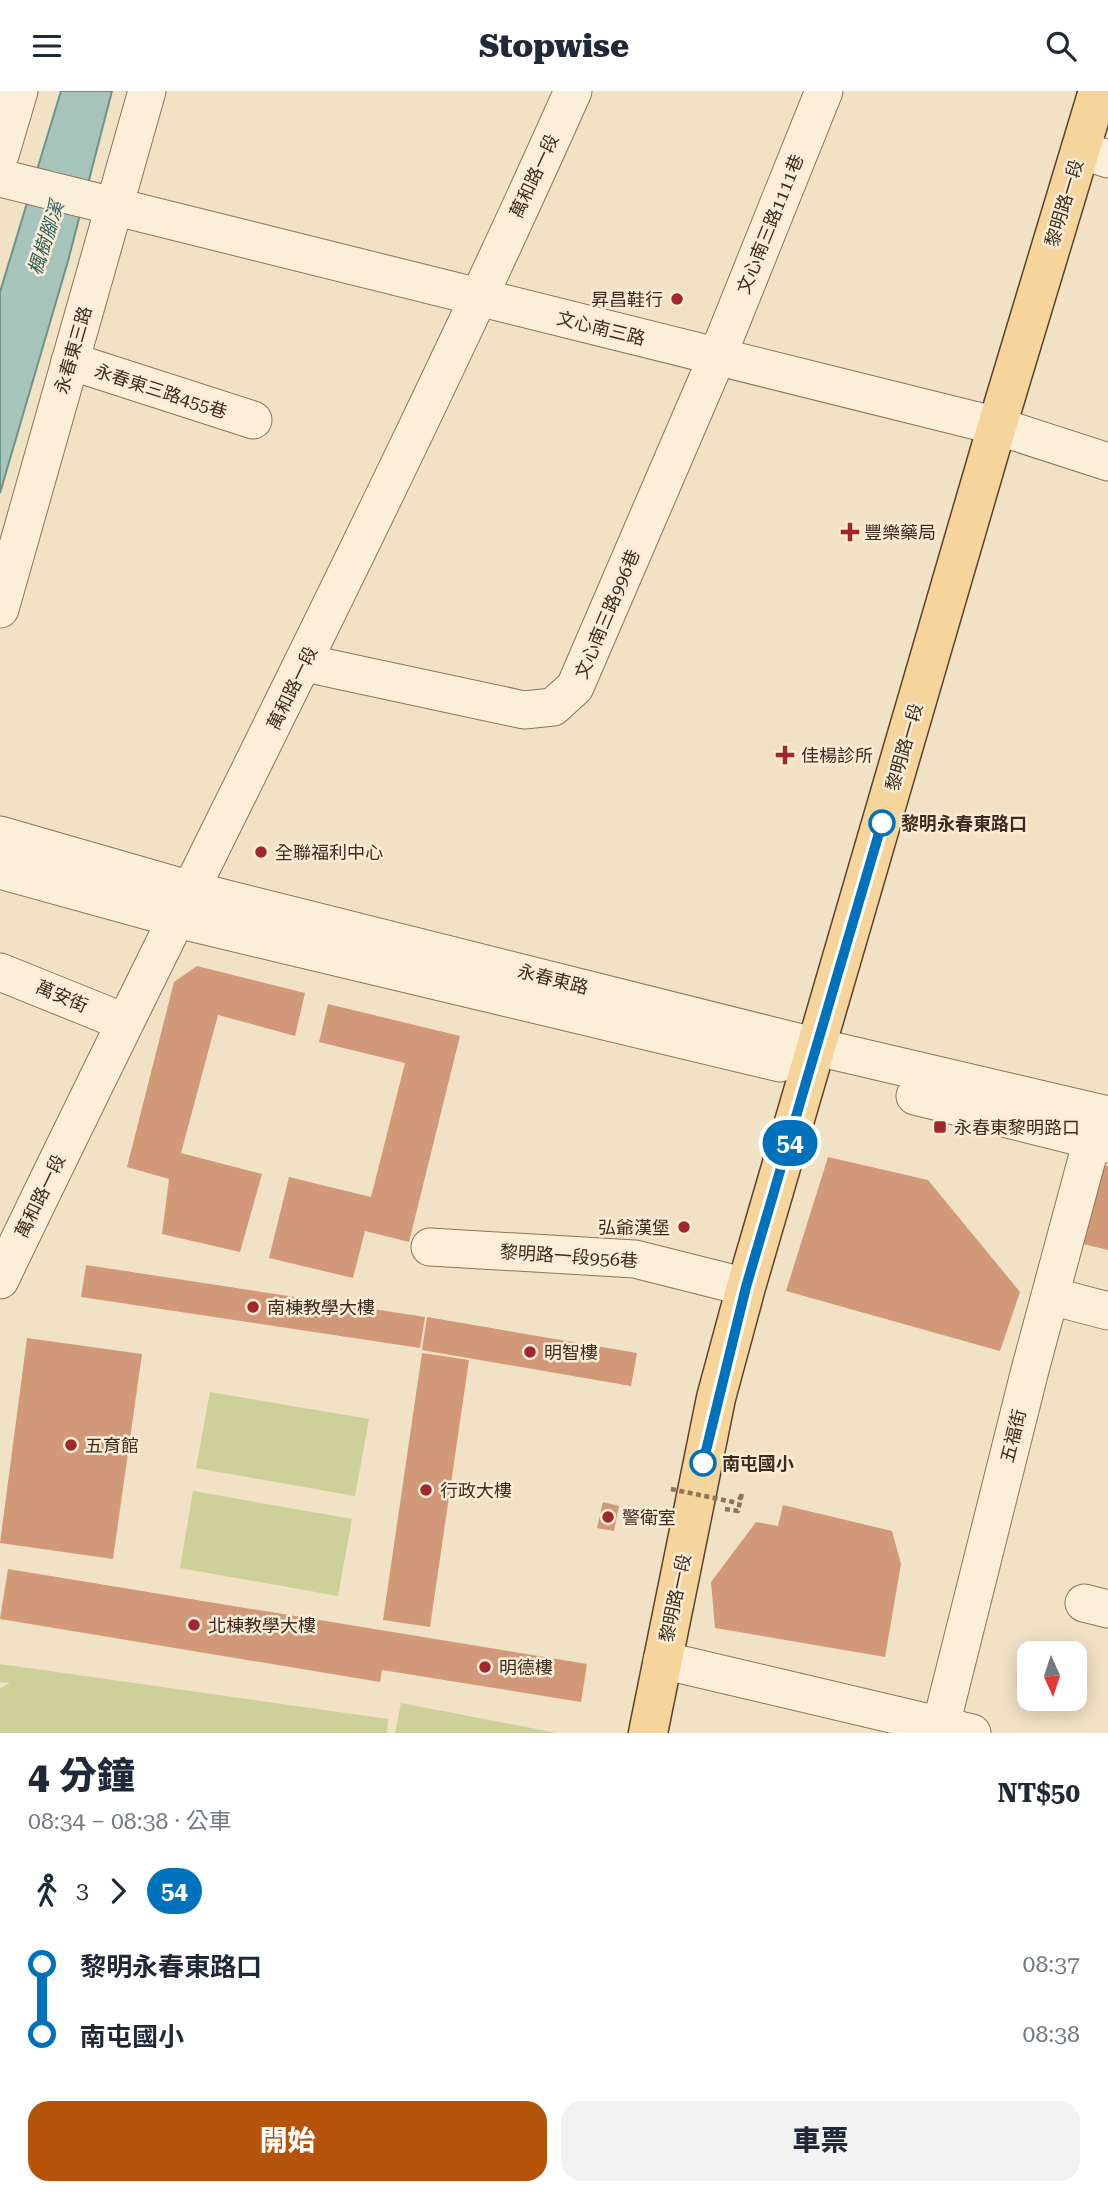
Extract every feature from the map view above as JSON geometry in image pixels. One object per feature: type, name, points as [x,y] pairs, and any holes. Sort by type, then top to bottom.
[{"type":"main road","name":"黎明路一段","points":[[648,1733],[716,1398],[746,1287],[815,1058],[997,426],[1094,154],[1098,91]]},
{"type":"street","points":[[7,172],[19,91]]},
{"type":"street","name":"永春東三路","points":[[0,609],[70,361],[103,203],[147,91]]},
{"type":"street","name":"萬和路一段","points":[[0,1280],[124,1022],[305,663],[573,91]]},
{"type":"street","name":"文心南三路1111巷","points":[[717,357],[824,91]]},
{"type":"street","name":"文心南三路","points":[[7,172],[103,203],[997,426],[1108,462]]},
{"type":"street","name":"文心南三路996巷","points":[[305,663],[524,710],[553,707],[575,687],[717,357]]},
{"type":"street","name":"永春東三路455巷","points":[[70,361],[253,420]]},
{"type":"street","name":"永春東路","points":[[0,835],[184,904]]},
{"type":"street","name":"永春東路","points":[[0,870],[184,904],[815,1058],[1103,1133]]},
{"type":"street","name":"萬安街","points":[[0,972],[124,1022]]},
{"type":"street","name":"五福街","points":[[951,1730],[1030,1370],[1103,1133]]},
{"type":"street","name":"黎明路一段956巷","points":[[430,1247],[635,1259],[746,1287]]},
{"type":"street","points":[[1051,1296],[1108,1311]]},
{"type":"street","points":[[662,1660],[951,1730]]},
{"type":"path","points":[[671,1489],[737,1503],[742,1493],[738,1511]]},
{"type":"green space","points":[[210,1392],[369,1419],[355,1496],[196,1468]]},
{"type":"green space","points":[[193,1491],[352,1519],[338,1596],[180,1568]]},
{"type":"green space","points":[[0,1664],[388,1719],[387,1733],[0,1733],[0,1688],[10,1683],[0,1682]]},
{"type":"green space","points":[[401,1703],[557,1733],[395,1733]]},
{"type":"water","name":"楓樹腳溪","points":[[61,91],[112,91],[68,261],[0,493],[0,292]]},
{"type":"building","points":[[197,966],[305,993],[295,1036],[218,1015],[181,1153],[262,1174],[240,1252],[162,1234],[169,1179],[127,1167],[174,982]]},
{"type":"building","points":[[328,1004],[460,1036],[409,1242],[365,1231],[353,1278],[269,1258],[289,1177],[371,1197],[405,1063],[319,1042]]},
{"type":"building","points":[[828,1157],[928,1180],[1020,1292],[1000,1351],[786,1291]]},
{"type":"building","points":[[1100,1164],[1108,1166],[1108,1250],[1079,1243]]},
{"type":"building","name":"南棟教學大樓","points":[[86,1265],[425,1317],[420,1348],[81,1297]]},
{"type":"building","name":"明智樓","points":[[427,1317],[637,1353],[631,1386],[422,1350]]},
{"type":"building","name":"五育館","points":[[27,1338],[142,1354],[113,1559],[0,1543]]},
{"type":"building","name":"行政大樓","points":[[422,1353],[469,1360],[430,1627],[383,1620]]},
{"type":"building","name":"警衛室","points":[[603,1502],[619,1506],[614,1531],[597,1528]]},
{"type":"building","name":"南屯國小","points":[[783,1505],[892,1531],[901,1564],[885,1657],[715,1628],[711,1582],[756,1522],[778,1526]]},
{"type":"building","name":"北棟教學大樓","points":[[8,1569],[587,1664],[581,1702],[382,1670],[380,1682],[0,1619]]},
{"type":"bus line","name":"54","points":[[703,1463],[716,1398],[746,1287],[812,1070],[882,823]]},
{"type":"place","name":"昇昌鞋行","points":[[677,299]]},
{"type":"place","name":"豐樂藥局","points":[[850,532]]},
{"type":"place","name":"佳楊診所","points":[[785,755]]},
{"type":"place","name":"黎明永春東路口","points":[[882,823]]},
{"type":"place","name":"全聯福利中心","points":[[261,852]]},
{"type":"place","name":"永春東黎明路口","points":[[940,1127]]},
{"type":"place","name":"弘爺漢堡","points":[[684,1227]]},
{"type":"place","name":"南棟教學大樓","points":[[253,1307]]},
{"type":"place","name":"明智樓","points":[[530,1352]]},
{"type":"place","name":"五育館","points":[[71,1445]]},
{"type":"place","name":"南屯國小","points":[[703,1463]]},
{"type":"place","name":"行政大樓","points":[[426,1490]]},
{"type":"place","name":"警衛室","points":[[608,1517]]},
{"type":"place","name":"北棟教學大樓","points":[[194,1625]]},
{"type":"place","name":"明德樓","points":[[485,1667]]}]
